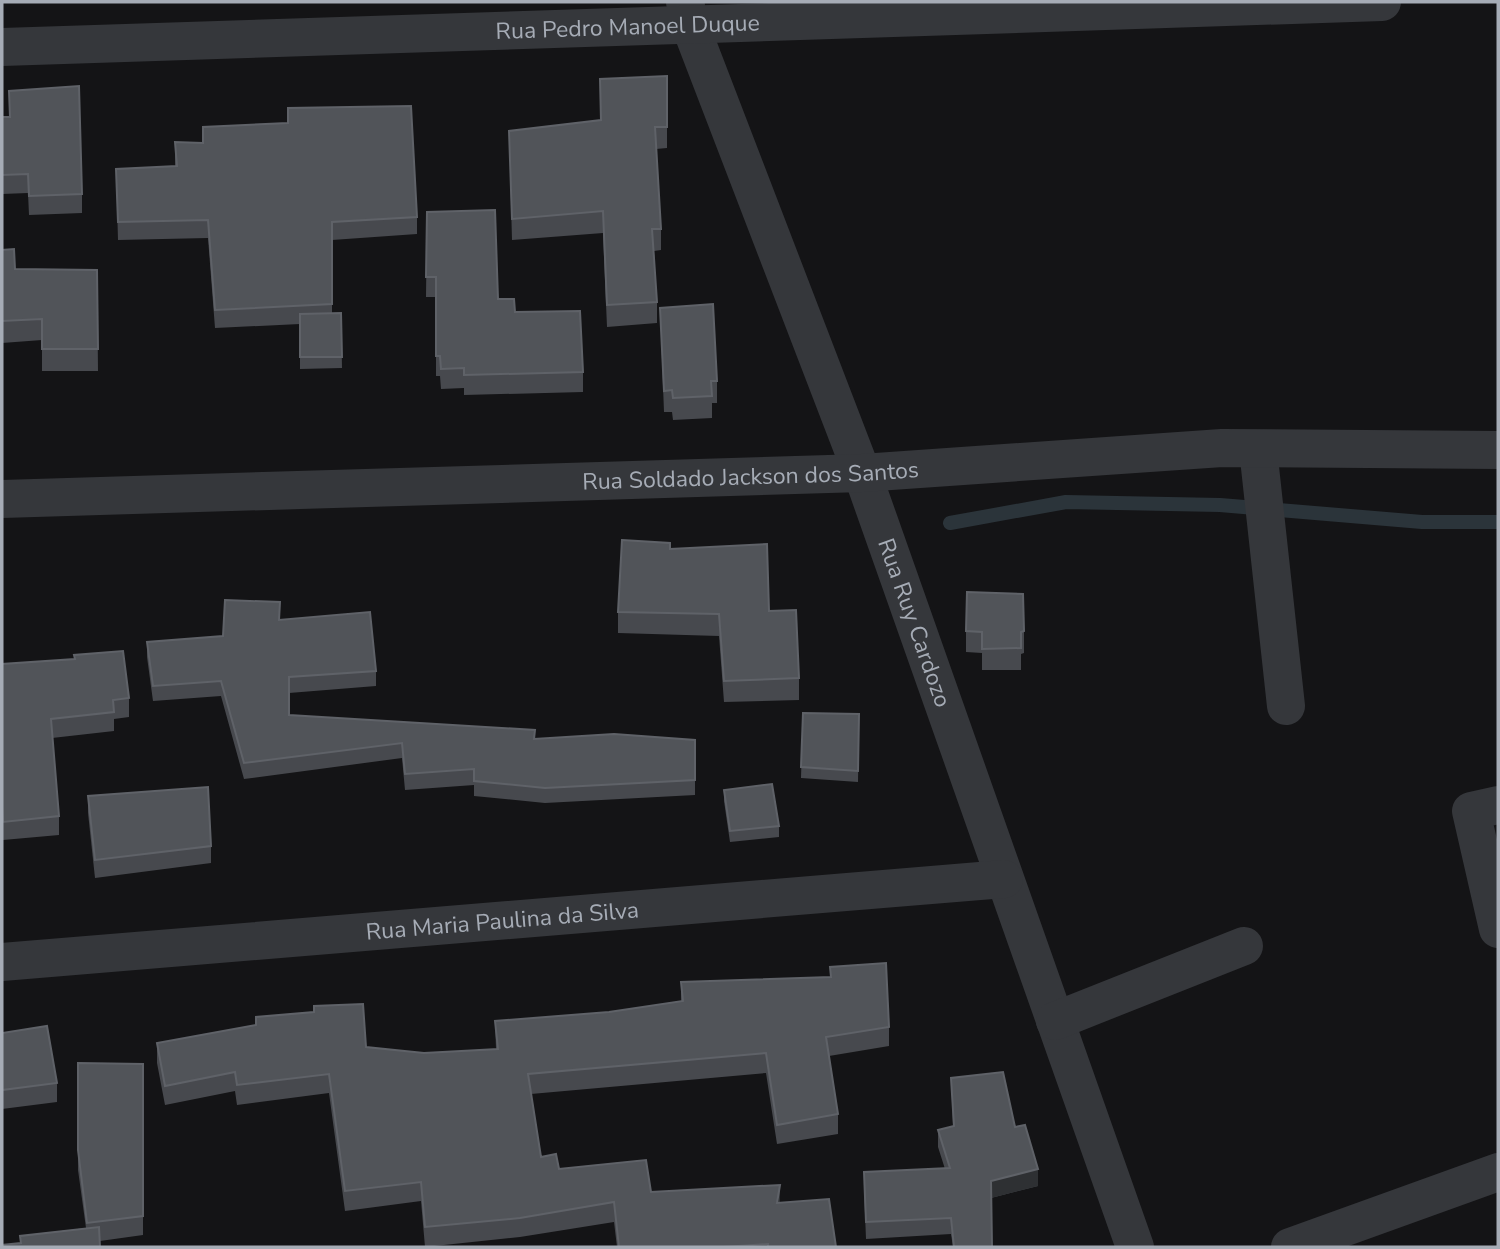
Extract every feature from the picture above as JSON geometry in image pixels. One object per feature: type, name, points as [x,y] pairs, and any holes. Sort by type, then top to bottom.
[{"type":"street","name":"Rua Pedro Manoel Duque","points":[[2,47],[687,13],[1382,2]]},
{"type":"street","name":"Rua Ruy Cardozo","points":[[687,13],[862,473],[1135,1247]]},
{"type":"street","name":"Rua Soldado Jackson dos Santos","points":[[2,499],[1259,462],[1498,450]]},
{"type":"street","points":[[1259,462],[1286,706]]},
{"type":"street","points":[[1498,805],[1471,811],[1498,929]]},
{"type":"street","name":"Rua Maria Paulina da Silva","points":[[2,962],[1004,879]]},
{"type":"street","points":[[1055,1020],[1244,946]]},
{"type":"street","points":[[1290,1247],[1498,1172]]},
{"type":"building","points":[[667,76],[667,127],[655,127],[661,229],[652,229],[657,302],[607,305],[603,211],[512,219],[509,131],[601,120],[600,79]]},
{"type":"building","points":[[79,86],[82,194],[29,196],[28,174],[2,175],[2,117],[10,117],[9,91]]},
{"type":"building","points":[[411,106],[417,217],[332,222],[332,304],[215,310],[208,220],[118,222],[116,169],[177,166],[175,142],[203,143],[203,127],[288,123],[288,108]]},
{"type":"building","points":[[495,210],[498,299],[514,299],[515,312],[580,311],[583,372],[464,375],[464,368],[441,369],[440,356],[436,356],[436,277],[426,277],[427,212]]},
{"type":"building","points":[[14,249],[15,269],[97,270],[98,349],[42,349],[42,319],[2,321],[2,250]]},
{"type":"building","points":[[713,304],[717,381],[711,381],[712,396],[673,398],[672,390],[664,391],[660,308]]},
{"type":"building","points":[[341,313],[342,357],[300,357],[300,314]]},
{"type":"building","points":[[622,540],[670,543],[670,549],[767,544],[769,611],[796,610],[799,678],[724,681],[719,614],[618,612]]},
{"type":"building","points":[[967,592],[1023,594],[1024,631],[1021,632],[1021,648],[982,649],[982,632],[966,631]]},
{"type":"building","points":[[225,600],[280,602],[279,620],[370,612],[376,671],[289,677],[289,715],[535,730],[534,739],[614,734],[695,740],[695,780],[545,788],[474,781],[474,769],[405,774],[402,743],[244,763],[221,681],[153,686],[147,642],[223,636]]},
{"type":"building","points":[[123,651],[129,698],[113,700],[114,712],[51,719],[59,816],[3,822],[2,664],[75,659],[74,655]]},
{"type":"building","points":[[803,713],[859,714],[858,771],[801,767]]},
{"type":"building","points":[[772,784],[779,826],[730,831],[724,790]]},
{"type":"building","points":[[208,787],[211,846],[95,860],[88,796]]},
{"type":"building","points":[[886,963],[889,1027],[826,1037],[838,1114],[777,1125],[766,1053],[528,1074],[541,1157],[556,1154],[559,1169],[646,1160],[651,1192],[780,1185],[777,1203],[829,1199],[836,1247],[768,1247],[768,1244],[619,1247],[614,1202],[520,1218],[425,1227],[421,1182],[345,1191],[329,1074],[237,1085],[235,1072],[165,1086],[157,1043],[256,1025],[256,1017],[314,1012],[314,1006],[363,1004],[366,1047],[424,1053],[498,1049],[495,1021],[609,1012],[683,1001],[681,982],[831,977],[830,967]]},
{"type":"building","points":[[47,1026],[57,1083],[2,1090],[2,1033]]},
{"type":"building","points":[[78,1063],[143,1064],[143,1216],[87,1223],[78,1150]]},
{"type":"building","points":[[1003,1072],[1015,1127],[1025,1125],[1038,1169],[991,1181],[992,1247],[954,1247],[951,1218],[866,1222],[864,1172],[950,1168],[938,1130],[954,1126],[951,1078]]},
{"type":"building","points":[[99,1227],[100,1247],[2,1247],[21,1243],[20,1236]]},
{"type":"waterway","points":[[950,523],[1066,502],[1220,505],[1422,522],[1498,522]]}]
